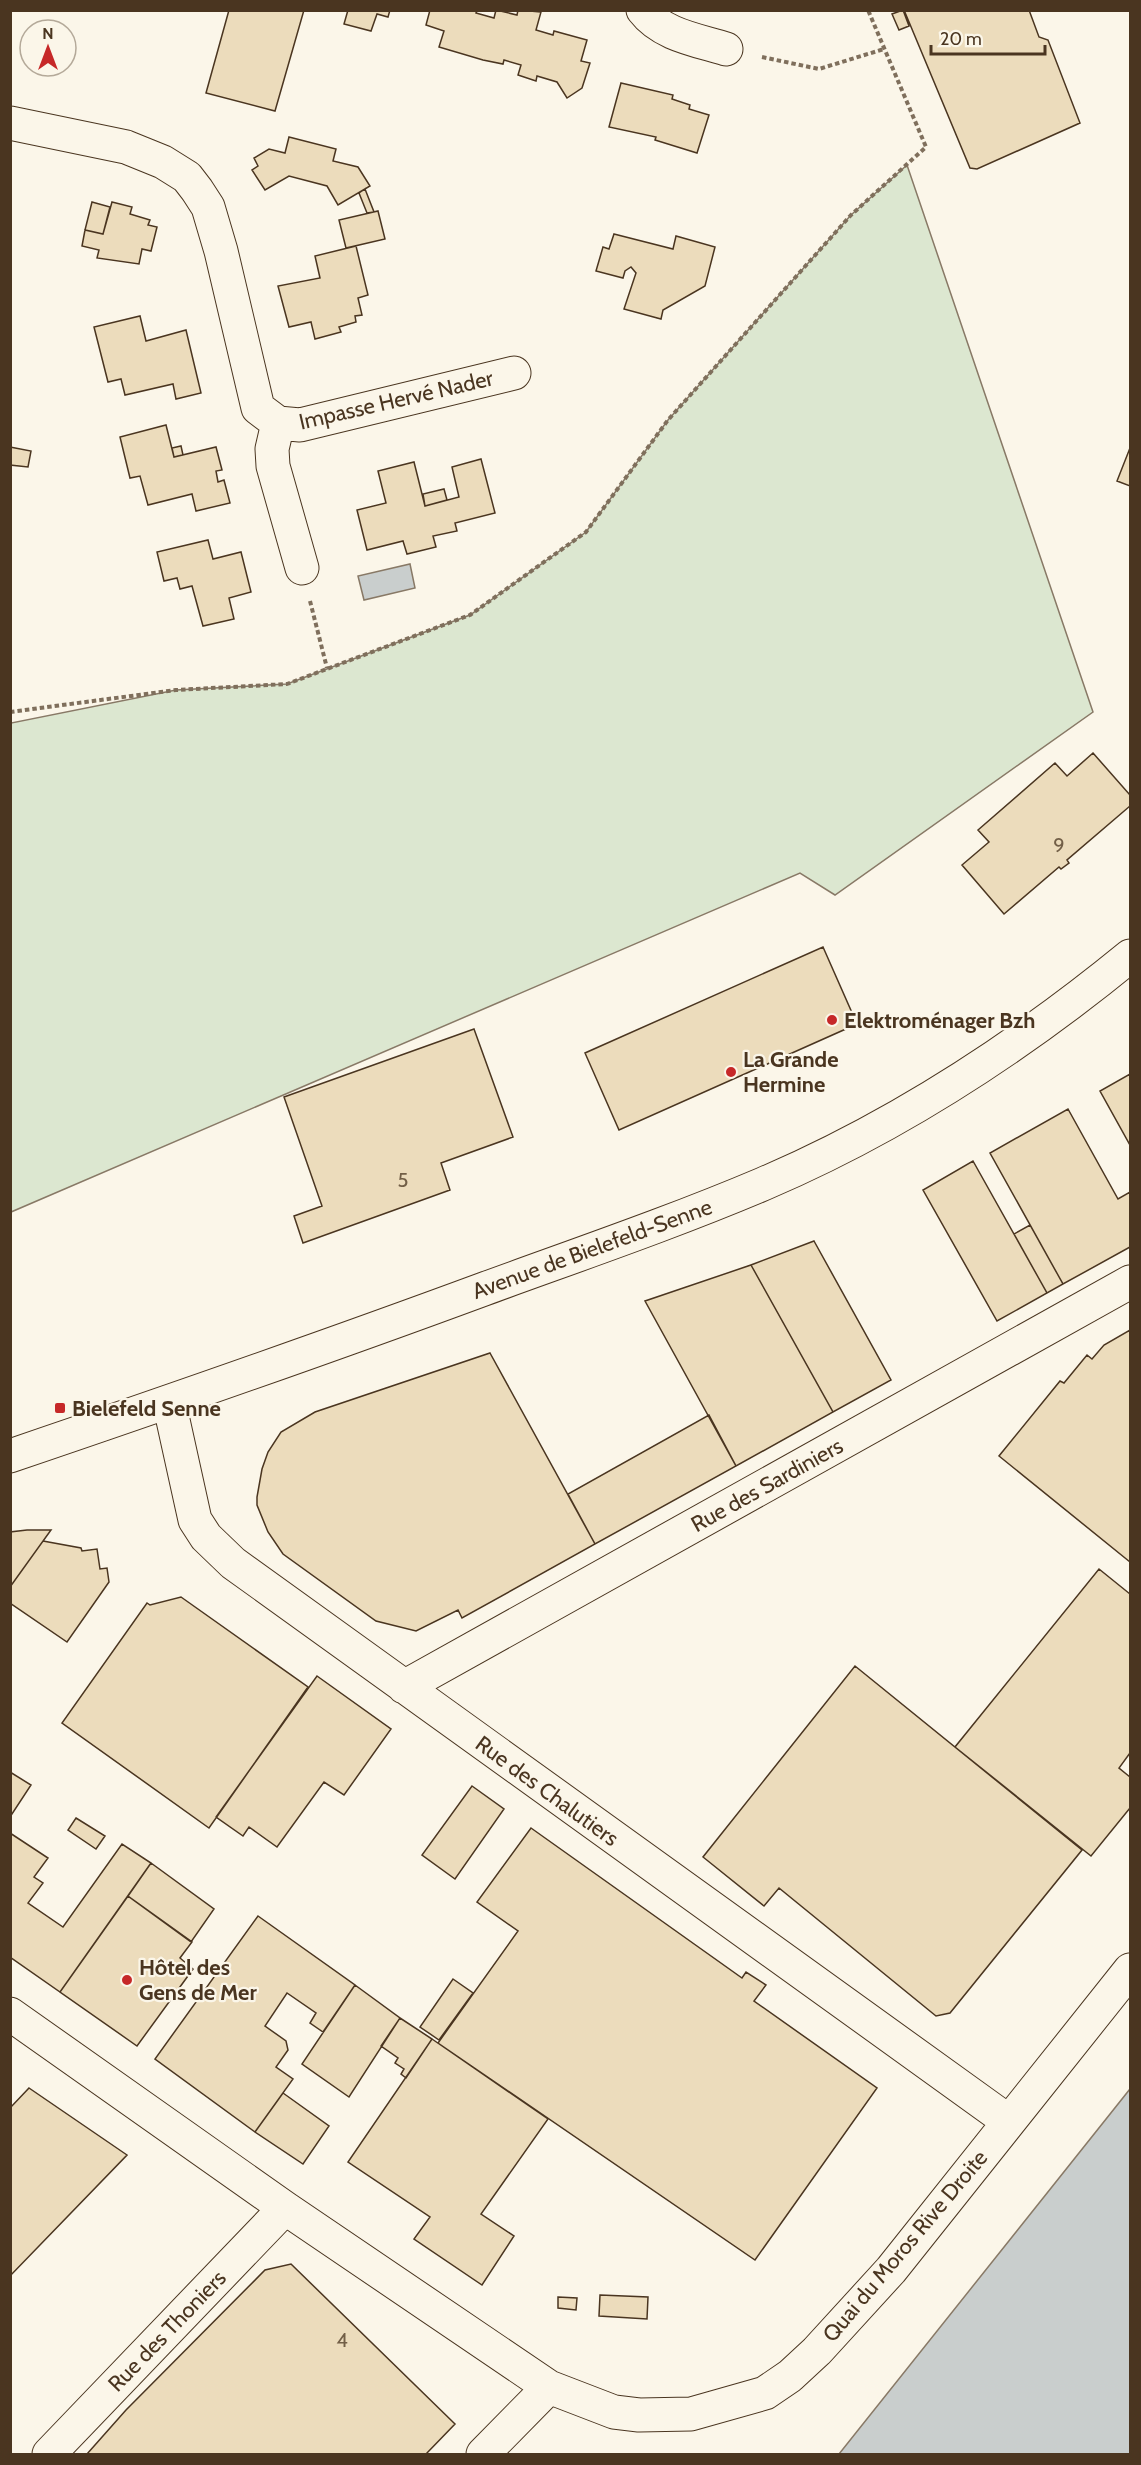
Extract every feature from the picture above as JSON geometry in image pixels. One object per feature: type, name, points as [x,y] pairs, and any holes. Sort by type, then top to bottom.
[{"type":"street","points":[[643,10],[653,23],[669,31],[726,49]]},
{"type":"street","name":"Impasse Hervé Nader","points":[[10,123],[126,147],[164,162],[192,183],[208,207],[221,251],[258,408],[278,423],[300,425],[514,373]]},
{"type":"street","name":"Impasse Hervé Nader","points":[[278,423],[272,449],[273,466],[302,568]]},
{"type":"street","name":"Avenue de Bielefeld-Senne","points":[[10,1456],[169,1402],[680,1217],[765,1183],[875,1128],[976,1068],[1131,956]]},
{"type":"street","name":"Rue des Sardiniers","points":[[404,1688],[1131,1282]]},
{"type":"street","name":"Rue des Chalutiers","points":[[169,1402],[195,1521],[206,1537],[241,1570],[1008,2121]]},
{"type":"street","name":"Quai du Moros Rive Droite","points":[[10,2014],[285,2208],[549,2387],[597,2407],[639,2415],[691,2414],[765,2393],[790,2376],[854,2313],[1131,1970]]},
{"type":"street","name":"Rue des Thoniers","points":[[49,2454],[285,2208]]},
{"type":"street","points":[[483,2454],[549,2387]]},
{"type":"path","points":[[10,712],[176,690],[287,684],[470,615],[586,532],[668,420],[851,215],[926,147],[868,10]]},
{"type":"path","points":[[726,49],[819,69],[884,49]]},
{"type":"path","points":[[302,568],[327,668]]},
{"type":"green space","points":[[907,165],[1093,712],[835,895],[800,873],[11,1212],[11,723],[176,690],[287,684],[470,615],[586,532],[668,420],[851,215]]},
{"type":"shaded area","points":[[410,564],[415,588],[364,600],[358,576]]},
{"type":"shaded area","points":[[1130,2089],[1130,2454],[839,2454]]},
{"type":"building","points":[[229,10],[304,10],[275,111],[206,93]]},
{"type":"building","points":[[348,10],[390,10],[388,17],[377,14],[371,31],[344,24]]},
{"type":"building","points":[[430,10],[477,10],[476,13],[494,18],[496,10],[517,15],[518,10],[541,12],[536,30],[553,35],[554,31],[587,40],[581,61],[590,63],[582,88],[567,98],[557,82],[537,76],[536,81],[518,75],[521,65],[504,60],[503,64],[483,60],[439,47],[444,31],[426,25]]},
{"type":"building","points":[[903,10],[909,26],[899,30],[892,14]]},
{"type":"building","points":[[904,10],[1029,10],[1039,37],[1048,40],[1080,123],[977,169],[970,168]]},
{"type":"building","points":[[621,83],[673,95],[672,99],[690,105],[689,109],[709,115],[697,153],[655,140],[656,137],[609,127]]},
{"type":"building","points":[[289,137],[336,149],[333,161],[358,167],[370,186],[338,205],[327,186],[289,176],[265,190],[252,170],[258,166],[254,158],[269,149],[285,153]]},
{"type":"building","points":[[365,189],[374,212],[367,213],[359,193]]},
{"type":"building","points":[[92,202],[110,207],[103,234],[85,230]]},
{"type":"building","points":[[112,202],[132,207],[130,214],[150,220],[148,225],[157,227],[151,251],[142,249],[139,264],[97,258],[99,250],[82,246],[85,230],[103,234]]},
{"type":"building","points":[[378,211],[385,239],[346,248],[339,220]]},
{"type":"building","points":[[614,234],[673,249],[676,236],[715,247],[705,286],[663,310],[661,319],[624,309],[636,273],[631,267],[625,271],[623,278],[596,271],[603,247],[609,249]]},
{"type":"building","points":[[356,246],[368,295],[358,298],[362,315],[355,316],[356,322],[339,327],[341,332],[315,339],[311,322],[289,327],[278,286],[320,278],[315,256]]},
{"type":"building","points":[[140,316],[146,341],[186,330],[201,393],[176,399],[173,384],[125,395],[121,379],[108,382],[94,327]]},
{"type":"building","points":[[166,425],[174,457],[216,447],[222,470],[216,471],[218,482],[224,480],[230,503],[196,511],[192,494],[148,505],[140,476],[130,478],[120,437]]},
{"type":"building","points":[[181,446],[183,455],[174,457],[172,448]]},
{"type":"building","points":[[10,447],[31,451],[28,467],[10,465]]},
{"type":"building","points":[[1130,448],[1130,486],[1117,481]]},
{"type":"building","points":[[481,459],[495,513],[455,523],[457,531],[433,536],[436,547],[407,554],[403,541],[367,550],[357,510],[386,503],[378,471],[414,462],[425,506],[459,497],[452,467]]},
{"type":"building","points":[[444,489],[447,500],[425,506],[423,494]]},
{"type":"building","points":[[208,540],[213,559],[241,552],[251,592],[229,598],[234,619],[203,626],[192,586],[180,589],[177,578],[164,581],[157,552]]},
{"type":"building","points":[[1093,753],[1130,795],[1130,806],[1067,860],[1069,863],[1061,869],[1059,867],[1004,914],[962,865],[989,842],[978,830],[1055,763],[1067,776]]},
{"type":"building","points":[[823,947],[857,1024],[619,1130],[585,1053]]},
{"type":"building","points":[[474,1029],[513,1137],[441,1163],[450,1190],[303,1243],[294,1216],[322,1206],[284,1097]]},
{"type":"building","points":[[1130,1074],[1130,1145],[1100,1091]]},
{"type":"building","points":[[1068,1109],[1118,1199],[1130,1192],[1130,1247],[1063,1284],[990,1153]]},
{"type":"building","points":[[973,1161],[1047,1293],[997,1321],[923,1190]]},
{"type":"building","points":[[1030,1225],[1063,1284],[1047,1293],[1014,1234]]},
{"type":"building","points":[[814,1241],[891,1380],[833,1412],[751,1265]]},
{"type":"building","points":[[751,1265],[833,1412],[736,1466],[645,1301]]},
{"type":"building","points":[[1130,1330],[1130,1562],[999,1456],[1060,1381],[1064,1383],[1087,1355],[1092,1359],[1104,1345]]},
{"type":"building","points":[[490,1353],[595,1544],[462,1618],[458,1610],[416,1631],[376,1621],[283,1554],[268,1532],[257,1505],[257,1497],[268,1452],[281,1432],[315,1412]]},
{"type":"building","points":[[709,1415],[736,1466],[595,1544],[568,1494]]},
{"type":"building","points":[[51,1530],[10,1587],[10,1532]]},
{"type":"building","points":[[43,1541],[81,1548],[82,1551],[97,1549],[100,1569],[107,1568],[109,1582],[67,1642],[10,1603],[10,1587]]},
{"type":"building","points":[[1099,1569],[1130,1594],[1130,1753],[1119,1768],[1130,1777],[1130,1808],[1091,1856],[955,1747]]},
{"type":"building","points":[[181,1597],[308,1687],[209,1828],[62,1723],[147,1603],[150,1605]]},
{"type":"building","points":[[855,1666],[1082,1850],[950,2013],[936,2016],[779,1888],[764,1906],[703,1857]]},
{"type":"building","points":[[317,1676],[391,1729],[344,1795],[324,1782],[277,1847],[249,1827],[243,1836],[216,1817]]},
{"type":"building","points":[[10,1772],[31,1785],[10,1817]]},
{"type":"building","points":[[472,1786],[504,1809],[455,1879],[422,1855]]},
{"type":"building","points":[[76,1818],[105,1836],[96,1849],[68,1830]]},
{"type":"building","points":[[531,1828],[742,1978],[746,1972],[766,1985],[754,2001],[877,2088],[755,2260],[438,2043],[518,1931],[477,1902]]},
{"type":"building","points":[[10,1833],[48,1858],[34,1877],[43,1883],[28,1903],[63,1927],[122,1844],[151,1863],[60,1992],[10,1957]]},
{"type":"building","points":[[151,1863],[214,1909],[191,1942],[128,1896]]},
{"type":"building","name":"Hôtel des Gens de Mer","points":[[128,1896],[192,1942],[180,1958],[193,1969],[137,2046],[60,1992]]},
{"type":"building","points":[[258,1916],[355,1985],[323,2032],[310,2023],[316,2013],[287,1993],[265,2026],[286,2041],[288,2050],[276,2067],[293,2079],[255,2132],[155,2059]]},
{"type":"building","points":[[453,1979],[473,1993],[439,2040],[420,2027]]},
{"type":"building","points":[[355,1985],[400,2018],[349,2097],[302,2064]]},
{"type":"building","points":[[400,2018],[432,2039],[406,2078],[401,2074],[404,2069],[395,2063],[398,2058],[381,2046]]},
{"type":"building","points":[[432,2039],[548,2119],[481,2214],[514,2236],[482,2285],[414,2239],[430,2217],[348,2162]]},
{"type":"building","points":[[29,2088],[127,2155],[10,2276],[10,2108]]},
{"type":"building","points":[[283,2093],[329,2126],[303,2164],[255,2132]]},
{"type":"building","points":[[291,2264],[455,2424],[426,2454],[87,2454],[126,2410],[265,2270]]},
{"type":"building","points":[[600,2295],[648,2297],[647,2319],[599,2316]]},
{"type":"building","points":[[558,2297],[577,2298],[576,2310],[558,2308]]},
{"type":"place","name":"Elektroménager Bzh","points":[[832,1020]]},
{"type":"place","name":"La Grande Hermine","points":[[731,1072]]},
{"type":"place","name":"Bielefeld Senne","points":[[60,1408]]},
{"type":"place","name":"Hôtel des Gens de Mer","points":[[127,1980]]}]
